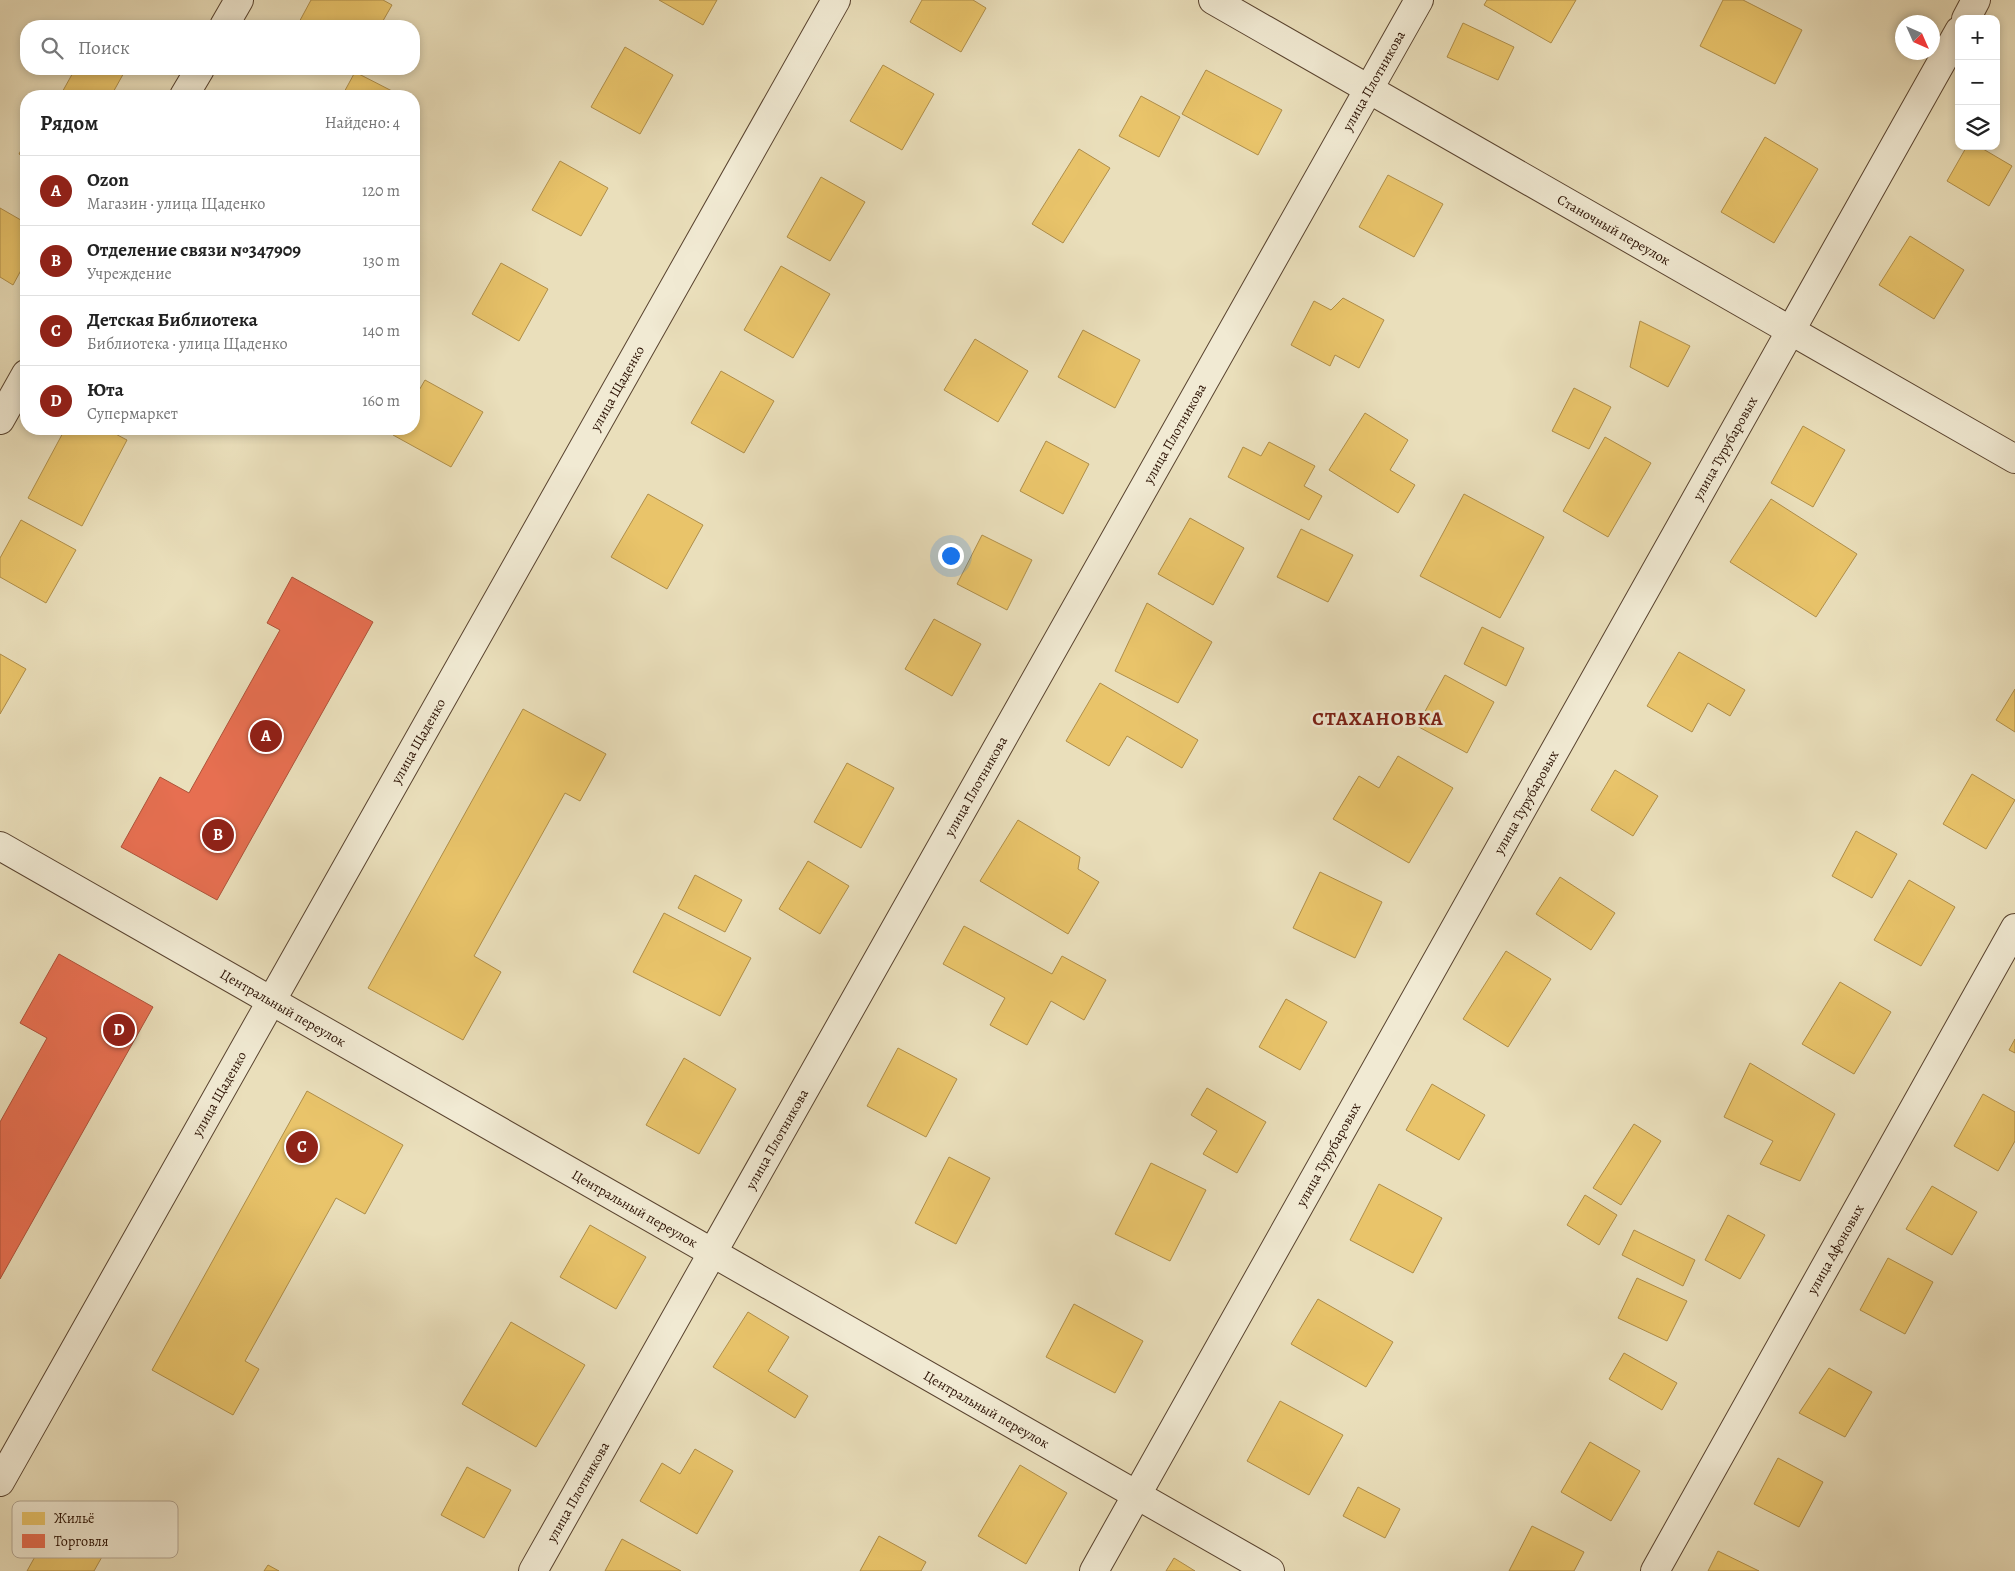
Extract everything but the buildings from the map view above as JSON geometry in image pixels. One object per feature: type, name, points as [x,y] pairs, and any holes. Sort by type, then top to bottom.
[{"type":"street","points":[[227,20],[239,0]]},
{"type":"street","name":"улица Щаденко","points":[[0,1482],[836,0]]},
{"type":"street","name":"Станочный переулок","points":[[1213,0],[2015,459]]},
{"type":"street","name":"улица Плотникова","points":[[533,1571],[1419,0]]},
{"type":"street","points":[[1968,15],[1976,0]]},
{"type":"street","name":"улица Турубаровых","points":[[1094,1571],[1955,38]]},
{"type":"street","points":[[188,90],[196,75]]},
{"type":"street","points":[[0,420],[20,385]]},
{"type":"street","name":"Центральный переулок","points":[[0,846],[1270,1571]]},
{"type":"street","name":"улица Афоновых","points":[[1655,1571],[2015,928]]},
{"type":"place","name":"Ozon","points":[[266,736]]},
{"type":"place","name":"Отделение связи №347909","points":[[218,835]]},
{"type":"place","name":"Юта","points":[[119,1030]]},
{"type":"place","name":"Детская Библиотека","points":[[302,1147]]},
{"type":"district","name":"СТАХАНОВКА","points":[[1378,719]]}]
